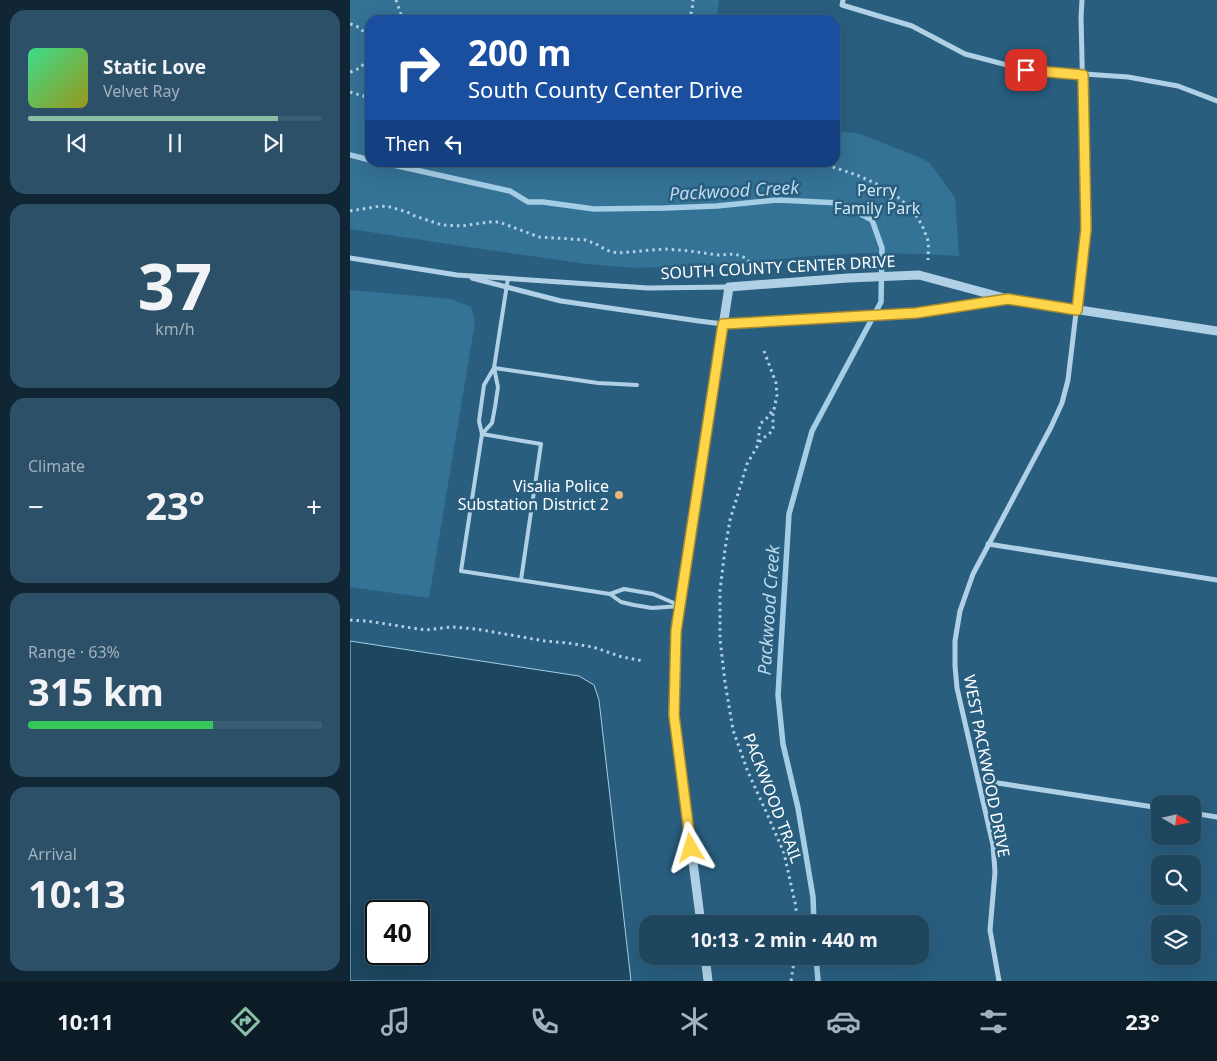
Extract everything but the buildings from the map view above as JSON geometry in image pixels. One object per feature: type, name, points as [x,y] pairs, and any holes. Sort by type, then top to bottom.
[{"type":"street","name":"WEST PACKWOOD DRIVE","points":[[999,981],[990,930],[995,872],[993,844],[957,688],[954,666],[955,641],[960,610],[973,574],[1051,427],[1062,403],[1068,380],[1086,229],[1082,0]]},
{"type":"street","points":[[842,3],[912,26],[965,54],[1026,70],[1128,77],[1178,86],[1217,101]]},
{"type":"street","name":"SOUTH COUNTY CENTER DRIVE","points":[[350,258],[457,274],[648,288],[728,287],[919,275],[1008,299],[1217,331]]},
{"type":"street","name":"SOUTH COUNTY CENTER DRIVE","points":[[457,274],[561,301],[723,324],[916,313],[1008,299]]},
{"type":"street","points":[[700,915],[674,715],[676,631],[728,287]]},
{"type":"street","points":[[988,544],[1217,580]]},
{"type":"street","points":[[978,780],[1151,807]]},
{"type":"street","points":[[1201,814],[1217,817]]},
{"type":"street","points":[[706,965],[708,981]]},
{"type":"lane","points":[[482,434],[492,423],[498,387],[494,368],[508,278]]},
{"type":"lane","points":[[494,368],[598,383],[637,385]]},
{"type":"lane","points":[[494,368],[484,385],[479,421],[482,434],[462,571],[610,594],[621,602],[652,608],[680,606]]},
{"type":"lane","points":[[482,434],[541,444],[521,580]]},
{"type":"lane","points":[[610,594],[624,589],[653,594],[680,606]]},
{"type":"path","points":[[396,0],[401,15]]},
{"type":"path","points":[[690,15],[693,0]]},
{"type":"path","points":[[350,24],[356,25],[365,33]]},
{"type":"path","points":[[350,72],[361,67],[365,62]]},
{"type":"path","points":[[350,92],[365,96]]},
{"type":"path","points":[[828,167],[871,182],[905,202],[915,213],[928,240],[928,260]]},
{"type":"path","points":[[350,211],[381,206],[407,212],[442,225],[462,226],[499,222],[538,237],[586,240],[617,253],[664,249],[718,256],[735,254],[746,258],[755,269]]},
{"type":"path","name":"PACKWOOD TRAIL","points":[[756,447],[763,437],[772,430],[777,395],[776,383],[764,351]]},
{"type":"path","name":"PACKWOOD TRAIL","points":[[775,405],[772,412],[760,424],[759,439],[748,464],[730,520],[720,591],[720,639],[725,682],[734,730],[748,772],[784,853],[796,907],[796,915]]},
{"type":"path","points":[[350,620],[425,630],[452,627],[476,629],[594,647],[622,657],[644,661]]},
{"type":"path","points":[[791,981],[794,965]]},
{"type":"green space","name":"Perry Family Park","points":[[350,0],[719,0],[717,15],[365,15],[365,167],[840,167],[840,131],[857,133],[929,162],[955,198],[959,256],[863,253],[798,257],[738,265],[634,268],[587,264],[350,229]]},
{"type":"green space","points":[[350,290],[451,299],[471,307],[475,322],[429,598],[350,587]]},
{"type":"shaded area","points":[[350,641],[579,676],[594,685],[599,700],[631,981],[350,981]]},
{"type":"waterway","name":"Packwood Creek","points":[[350,155],[365,159]]},
{"type":"waterway","name":"Packwood Creek","points":[[402,167],[510,191],[528,202],[543,202],[594,209],[717,206],[777,200],[840,203],[872,220],[882,248],[881,302],[812,431],[789,514],[778,695],[783,744],[798,808],[813,897],[814,915]]},
{"type":"waterway","name":"Packwood Creek","points":[[817,965],[818,981]]},
{"type":"place","name":"Visalia Police Substation District 2","points":[[619,495]]},
{"type":"route","points":[[691,848],[674,715],[676,631],[723,324],[916,313],[1008,299],[1077,310],[1086,229],[1083,75],[1026,70]]}]
